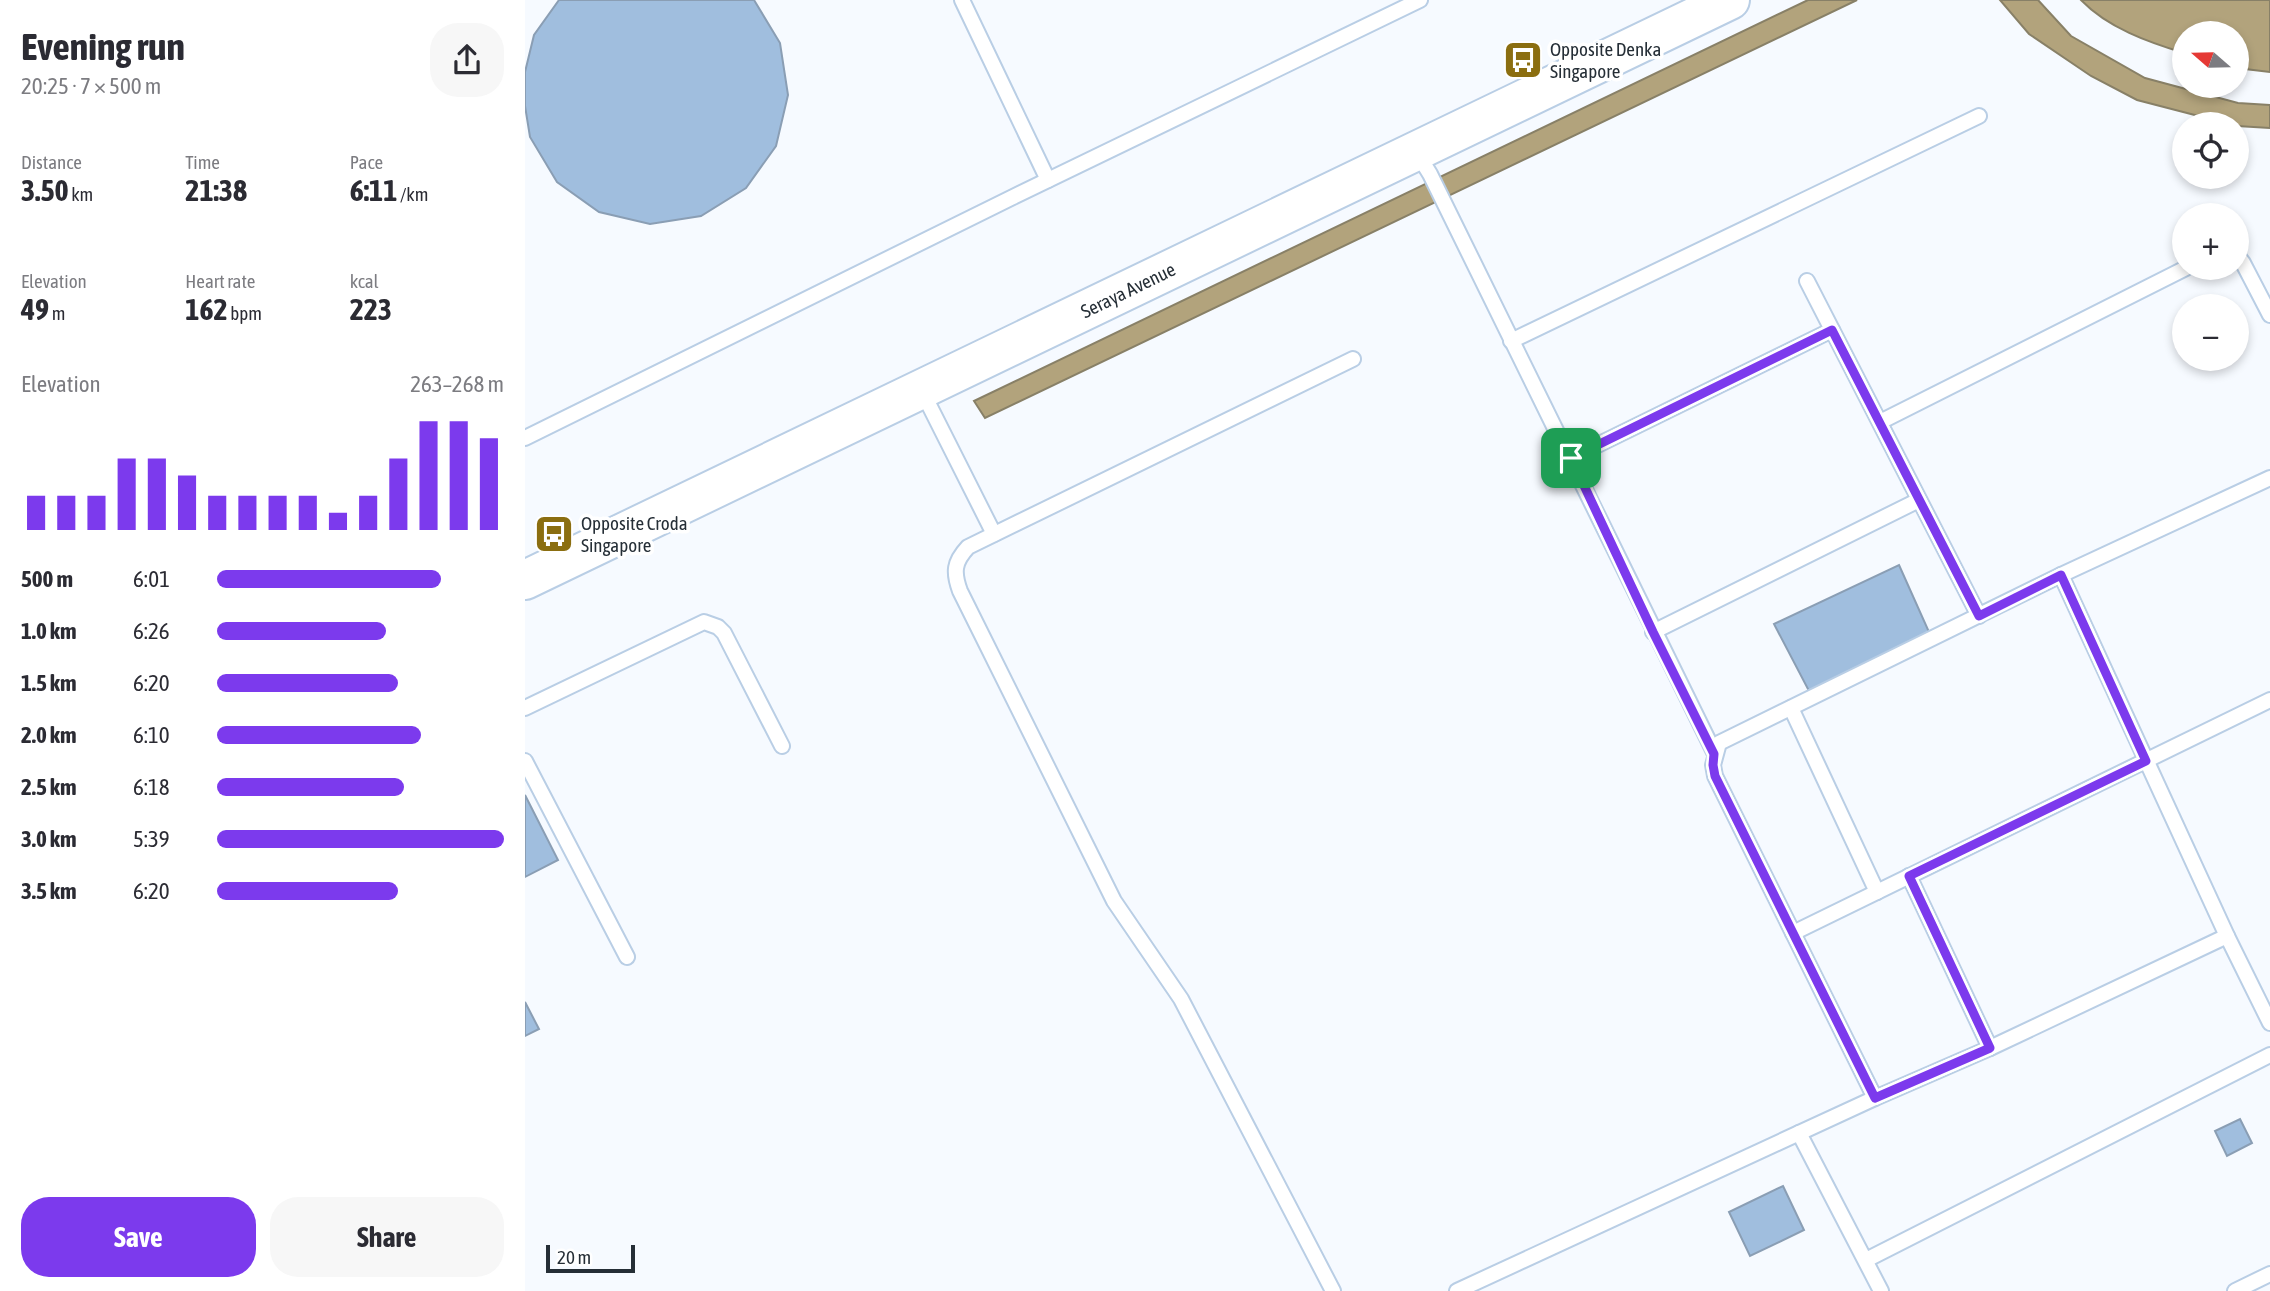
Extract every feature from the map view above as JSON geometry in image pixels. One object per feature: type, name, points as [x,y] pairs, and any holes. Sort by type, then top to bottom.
[{"type":"street","name":"Seraya Avenue","points":[[525,580],[922,389],[1423,162],[1730,0]]},
{"type":"lane","points":[[962,0],[1048,180]]},
{"type":"lane","points":[[525,438],[1420,0]]},
{"type":"lane","points":[[1511,341],[1979,116]]},
{"type":"lane","points":[[1423,162],[1571,458],[1714,754]]},
{"type":"lane","points":[[2249,274],[2270,314]]},
{"type":"lane","points":[[1880,422],[2172,275]]},
{"type":"lane","points":[[1807,281],[1979,616]]},
{"type":"lane","points":[[1571,458],[1832,330]]},
{"type":"lane","points":[[1333,1291],[1181,999],[1114,901],[960,591],[955,566],[959,556],[968,547],[1353,359]]},
{"type":"lane","points":[[922,389],[994,534]]},
{"type":"lane","points":[[1875,1098],[1715,776],[1714,754],[1719,743],[2061,575],[2270,478]]},
{"type":"lane","points":[[1653,632],[1919,500]]},
{"type":"lane","points":[[2061,575],[2227,936],[2270,1023]]},
{"type":"lane","points":[[525,708],[704,622],[713,624],[724,633],[782,746]]},
{"type":"lane","points":[[1793,933],[2270,700]]},
{"type":"lane","points":[[1791,708],[1877,892]]},
{"type":"lane","points":[[525,761],[627,957]]},
{"type":"lane","points":[[1909,876],[1990,1048]]},
{"type":"lane","points":[[1457,1291],[1875,1098],[1990,1048],[2227,936]]},
{"type":"lane","points":[[1866,1261],[2270,1055]]},
{"type":"lane","points":[[1799,1133],[1881,1291]]},
{"type":"lane","points":[[2235,1291],[2270,1274]]},
{"type":"shaded area","points":[[1808,0],[1857,0],[985,418],[974,401]]},
{"type":"shaded area","points":[[2000,0],[2038,0],[2071,36],[2145,78],[2172,85],[2172,98],[2219,98],[2238,103],[2270,105],[2270,128],[2249,127],[2249,112],[2183,112],[2137,100],[2091,76],[2029,34]]},
{"type":"shaded area","points":[[2081,0],[2270,0],[2270,72],[2249,69],[2249,21],[2172,21],[2172,49],[2116,26]]},
{"type":"building","points":[[559,0],[754,0],[780,43],[788,95],[776,146],[746,188],[701,216],[650,224],[599,212],[557,182],[530,137],[525,106],[525,72],[534,35]]},
{"type":"building","points":[[1899,565],[1929,632],[1809,691],[1774,624]]},
{"type":"building","points":[[525,795],[558,860],[525,877]]},
{"type":"building","points":[[525,1002],[539,1029],[525,1036]]},
{"type":"building","points":[[2240,1119],[2252,1143],[2227,1156],[2215,1131]]},
{"type":"building","points":[[1783,1186],[1804,1230],[1750,1256],[1729,1212]]},
{"type":"place","name":"Opposite Denka Singapore","points":[[1523,60]]},
{"type":"place","name":"Opposite Croda Singapore","points":[[554,534]]},
{"type":"route","points":[[1832,330],[1979,616],[2061,575],[2146,761],[1909,876],[1990,1048],[1875,1098],[1715,776],[1714,754],[1571,458],[1832,330]]}]
